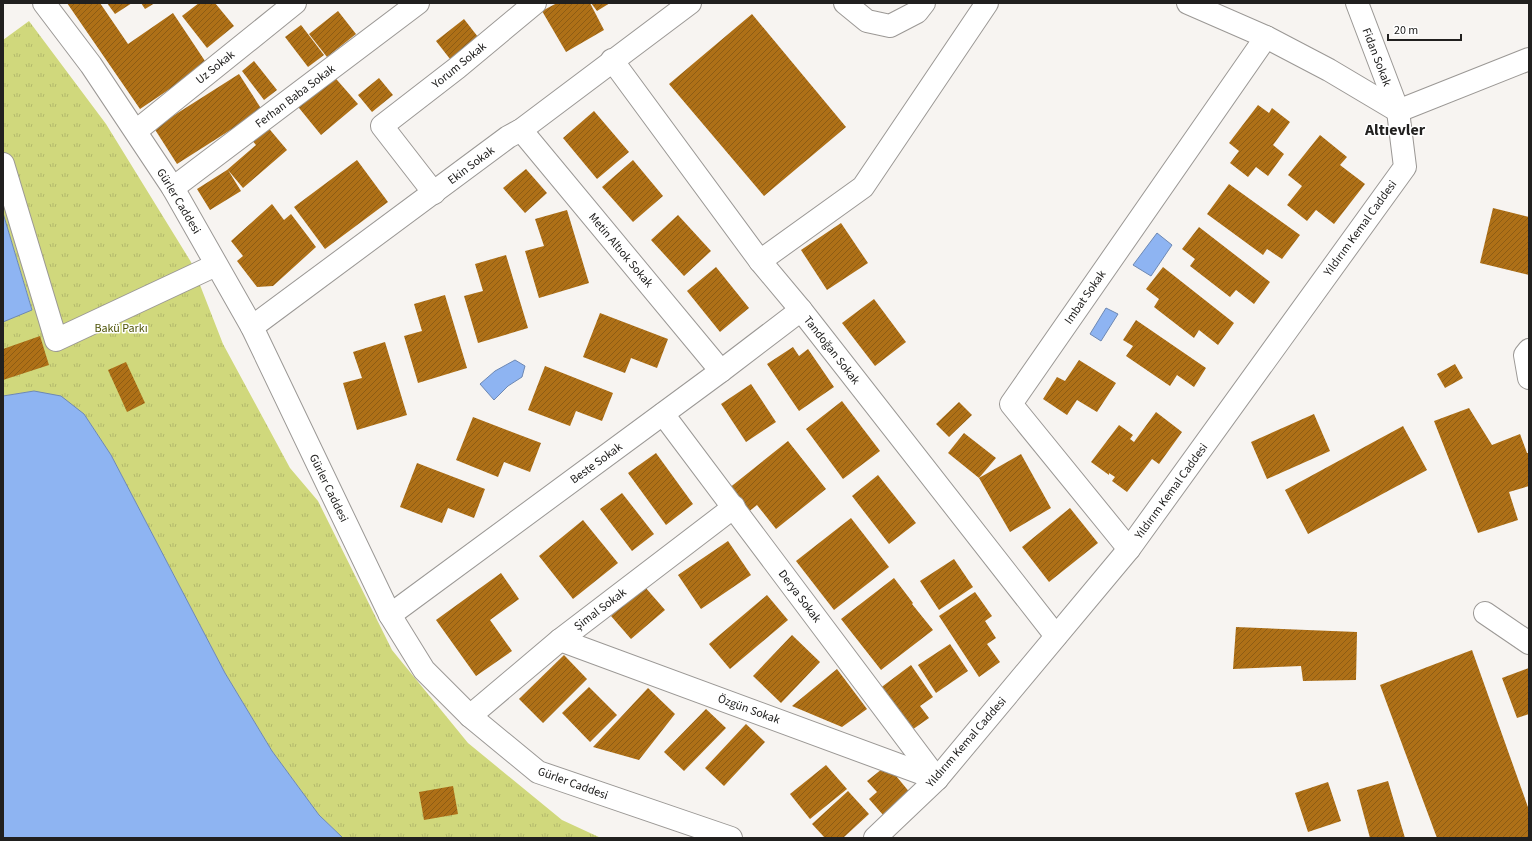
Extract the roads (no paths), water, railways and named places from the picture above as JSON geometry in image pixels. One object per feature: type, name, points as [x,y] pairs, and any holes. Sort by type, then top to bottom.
[{"type":"street","name":"Gürler Caddesi","points":[[44,3],[91,65],[173,188],[252,327],[390,615],[424,670],[470,716],[538,772],[731,838]]},
{"type":"street","name":"Uz Sokak","points":[[136,131],[295,3]]},
{"type":"street","name":"Ferhan Baba Sokak","points":[[173,188],[418,3]]},
{"type":"street","name":"Yorum Sokak","points":[[434,192],[382,126],[535,3]]},
{"type":"street","name":"Ekin Sokak","points":[[252,327],[434,192],[521,130],[612,60],[690,3]]},
{"type":"street","points":[[845,3],[867,21],[890,26],[917,12],[924,3]]},
{"type":"street","points":[[760,262],[863,187],[987,3]]},
{"type":"street","points":[[1188,3],[1266,37],[1329,70],[1398,111],[1529,59]]},
{"type":"street","name":"Fidan Sokak","points":[[1357,3],[1398,111]]},
{"type":"street","name":"Imbat Sokak","points":[[1129,549],[1011,404],[1266,37]]},
{"type":"street","name":"Tandoğan Sokak","points":[[612,60],[760,262],[801,310],[1056,636]]},
{"type":"street","name":"Yıldırım Kemal Caddesi","points":[[875,838],[937,779],[1129,549],[1405,167],[1398,111]]},
{"type":"street","name":"Metin Altıok Sokak","points":[[521,130],[721,371]]},
{"type":"street","points":[[3,164],[56,340],[216,264]]},
{"type":"street","name":"Beste Sokak","points":[[390,615],[721,371],[801,310]]},
{"type":"street","points":[[1529,350],[1525,355],[1529,378]]},
{"type":"street","name":"Derya Sokak","points":[[663,414],[937,779]]},
{"type":"street","name":"Şimal Sokak","points":[[470,716],[560,640],[734,507]]},
{"type":"street","points":[[1484,613],[1529,644]]},
{"type":"street","name":"Özgün Sokak","points":[[560,640],[937,779]]},
{"type":"water","points":[[3,213],[32,310],[3,322]]},
{"type":"water","points":[[1157,233],[1172,245],[1151,276],[1133,265]]},
{"type":"water","points":[[1106,308],[1118,314],[1101,341],[1090,334]]},
{"type":"water","points":[[515,360],[525,366],[522,377],[508,386],[494,400],[480,384],[495,371]]},
{"type":"water","points":[[34,391],[61,396],[84,414],[111,455],[225,673],[272,751],[319,815],[343,838],[3,838],[3,396]]},
{"type":"district","name":"Altıevler","points":[[1395,129]]},
{"type":"park label","name":"Bakü Parkı","points":[[121,328]]}]
